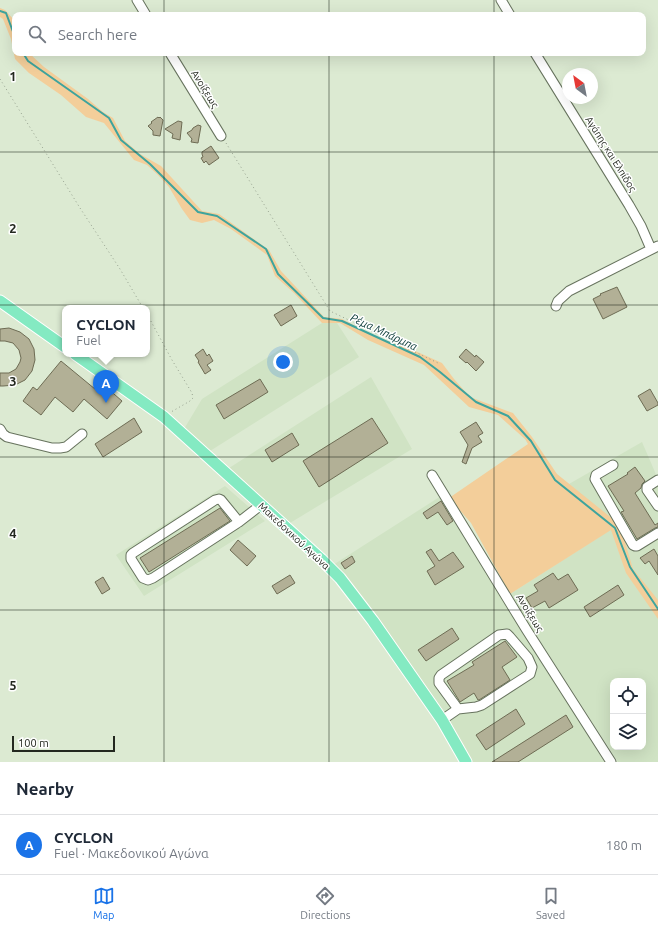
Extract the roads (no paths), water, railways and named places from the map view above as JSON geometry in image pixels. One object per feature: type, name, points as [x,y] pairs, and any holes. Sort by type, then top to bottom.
[{"type":"main road","points":[[0,300],[62,345]]},
{"type":"main road","name":"Μακεδονικού Αγώνα","points":[[79,357],[164,417],[340,578],[442,720],[466,762]]},
{"type":"street","points":[[136,0],[144,12]]},
{"type":"street","points":[[501,0],[508,12]]},
{"type":"street","name":"Ανοίξεως","points":[[172,56],[221,136]]},
{"type":"street","name":"Αγάπης και Ελπίδος","points":[[537,56],[655,248]]},
{"type":"street","points":[[556,306],[558,301],[569,291],[655,248]]},
{"type":"street","points":[[0,429],[7,437],[52,448],[66,447],[82,434]]},
{"type":"street","points":[[613,465],[596,475],[595,479],[633,545],[637,546],[658,533]]},
{"type":"street","name":"Ανοίξεως","points":[[432,475],[526,629],[611,762]]},
{"type":"street","points":[[658,480],[646,487],[658,506]]},
{"type":"street","points":[[239,522],[221,500],[215,500],[133,553],[131,555],[131,559],[143,578],[148,580],[153,578],[239,522],[261,505]]},
{"type":"street","points":[[442,720],[458,709],[482,705],[530,674],[532,667],[528,658],[507,634],[500,635],[439,678],[440,683],[458,709]]},
{"type":"waterway","name":"Ρέμα Μπάρμπα","points":[[0,11],[6,13],[12,29]]},
{"type":"waterway","name":"Ρέμα Μπάρμπα","points":[[25,56],[28,61],[109,118],[121,140],[150,164],[198,212],[217,216],[266,249],[278,274],[323,318],[342,321],[420,357],[476,402],[508,416],[531,441],[555,480],[615,528],[630,567],[658,609]]},
{"type":"place","name":"CYCLON","points":[[106,403]]}]
